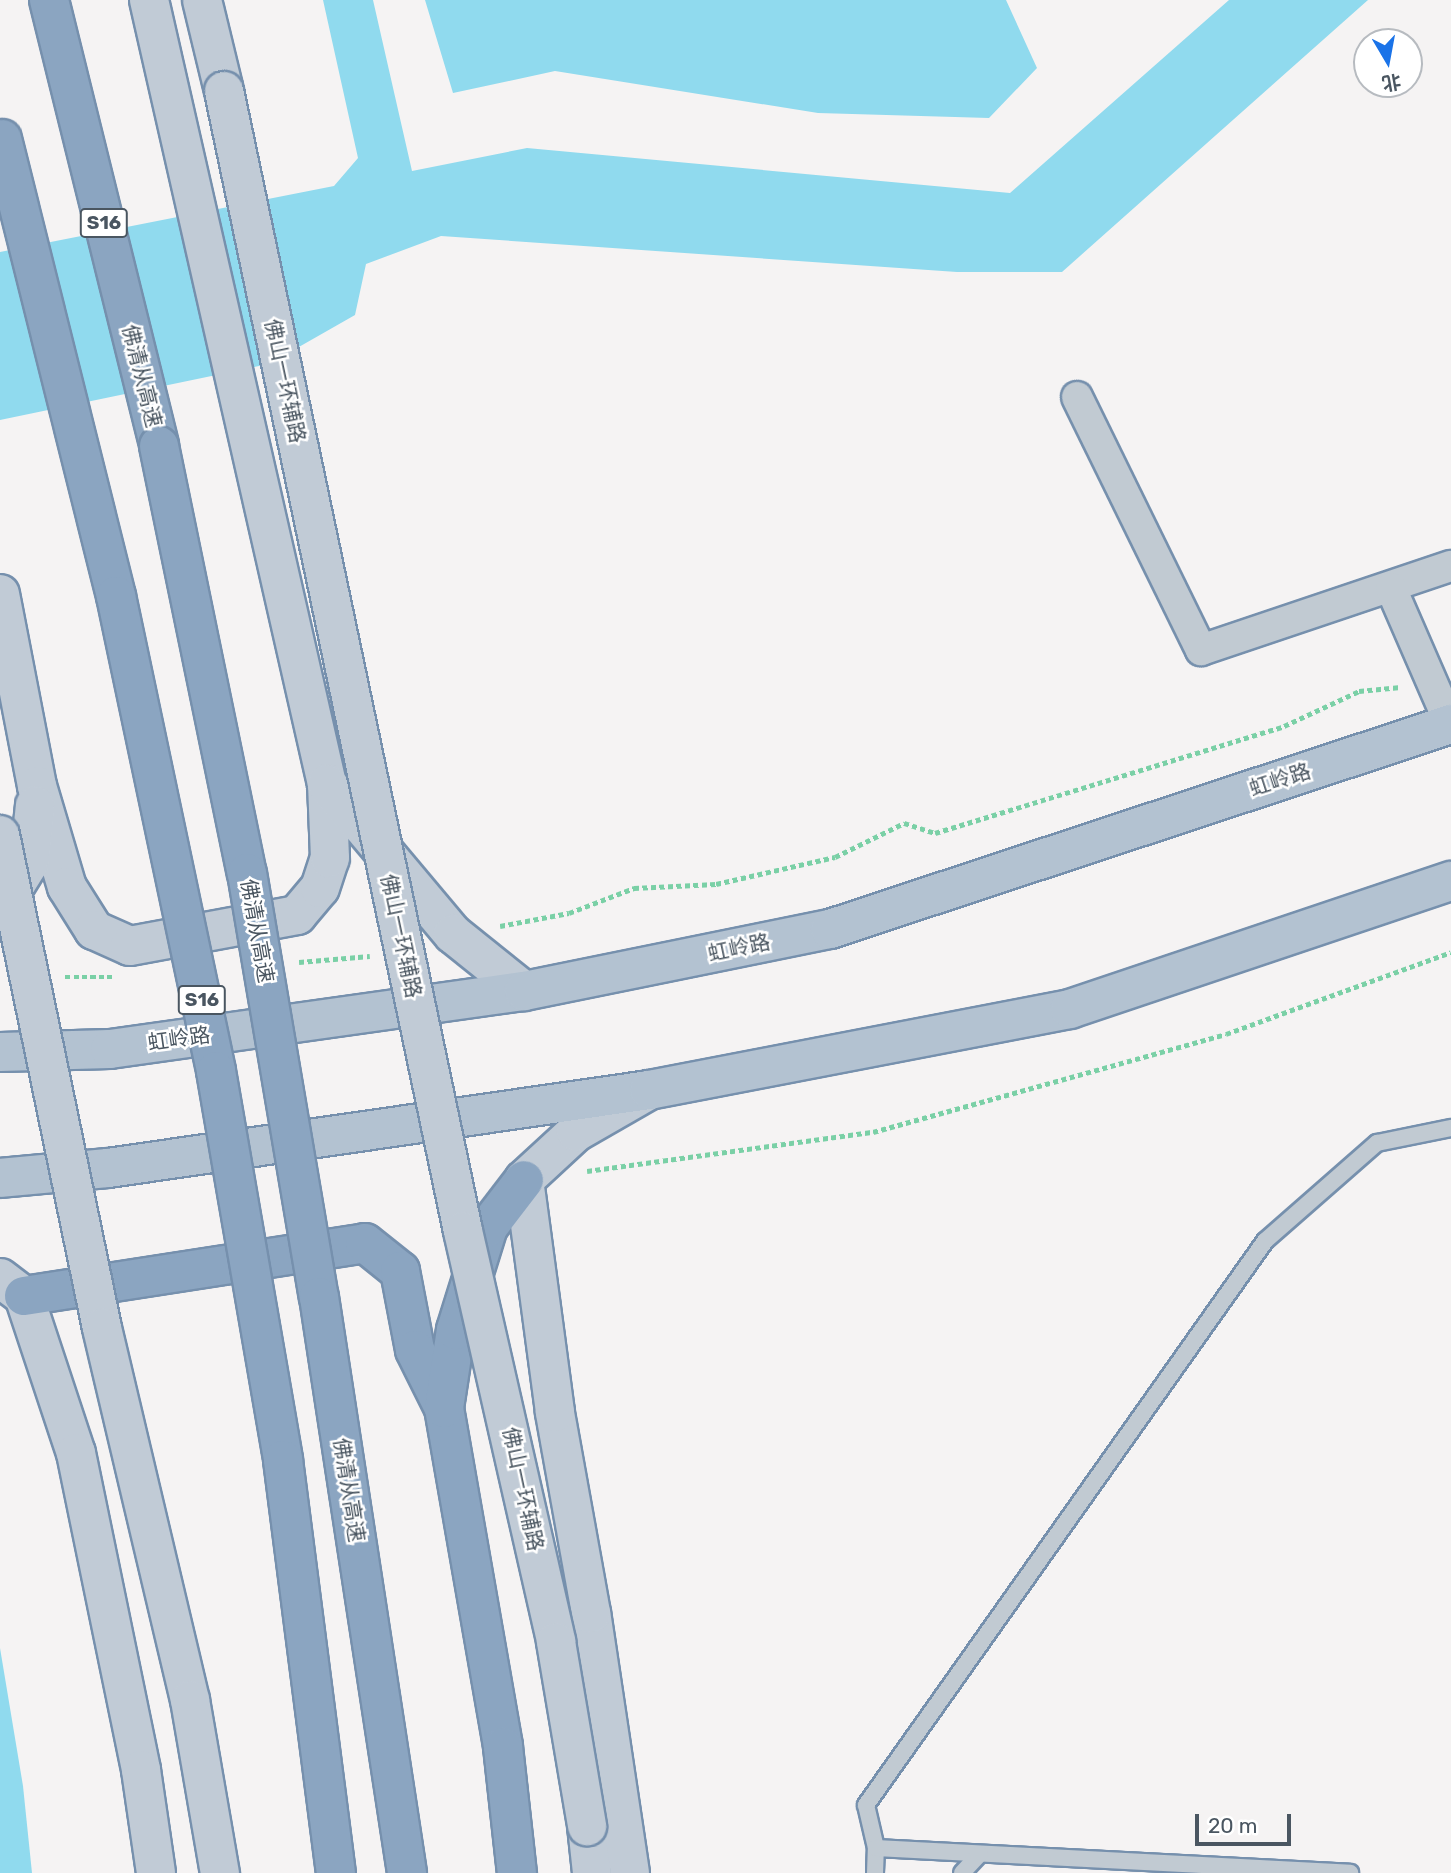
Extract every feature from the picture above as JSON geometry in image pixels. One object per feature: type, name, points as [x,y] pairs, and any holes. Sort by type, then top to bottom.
[{"type":"highway","name":"佛清从高速","points":[[49,0],[159,446],[247,873],[319,1297],[407,1873]]},
{"type":"highway","name":"S16","points":[[1,135],[116,596],[216,1071],[283,1460],[336,1873]]},
{"type":"highway","points":[[444,1408],[456,1330],[488,1227],[524,1180]]},
{"type":"highway","points":[[12,1287],[365,1243],[400,1271],[415,1350],[444,1408],[503,1747],[517,1873]]},
{"type":"main road","points":[[0,594],[37,786],[67,887],[94,930],[130,946],[297,915],[320,888],[330,858],[327,784],[149,0]]},
{"type":"main road","name":"佛山一环辅路","points":[[202,0],[224,91],[463,1231],[556,1642],[587,1826],[592,1873]]},
{"type":"main road","name":"虹岭路","points":[[0,1052],[110,1049],[524,992],[830,929],[1451,724]]},
{"type":"main road","points":[[327,784],[453,934],[524,992]]},
{"type":"main road","points":[[0,910],[29,863],[37,786]]},
{"type":"main road","points":[[0,835],[102,1328],[190,1700],[220,1873]]},
{"type":"main road","points":[[0,1178],[108,1168],[649,1090],[1070,1009],[1451,881]]},
{"type":"main road","points":[[629,1873],[591,1613],[555,1412],[524,1180],[576,1132],[649,1090]]},
{"type":"main road","points":[[12,1287],[76,1453],[141,1770],[156,1873]]},
{"type":"street","points":[[1077,397],[1201,650],[1451,566]]},
{"type":"street","points":[[1391,588],[1451,724]]},
{"type":"lane","points":[[875,1873],[876,1848],[866,1805],[1265,1241],[1377,1143],[1451,1128]]},
{"type":"lane","points":[[876,1848],[1350,1873]]},
{"type":"lane","points":[[961,1873],[980,1854]]},
{"type":"path","points":[[453,934],[569,913],[634,888],[716,884],[835,857],[904,823],[935,832],[1284,726],[1359,691],[1396,689],[1429,677]]},
{"type":"path","points":[[578,1173],[873,1132],[1226,1034],[1451,952]]},
{"type":"path","points":[[294,962],[375,956]]},
{"type":"path","points":[[27,973],[118,977]]},
{"type":"water","points":[[323,0],[373,0],[412,171],[527,148],[1010,193],[1229,0],[1368,0],[1062,272],[957,272],[441,236],[366,264],[355,315],[269,364],[0,420],[0,252],[334,186],[358,158]]},
{"type":"water","points":[[425,0],[1006,0],[1037,68],[989,118],[818,113],[555,71],[453,93]]},
{"type":"water","points":[[0,1648],[23,1786],[32,1873],[0,1873]]}]
